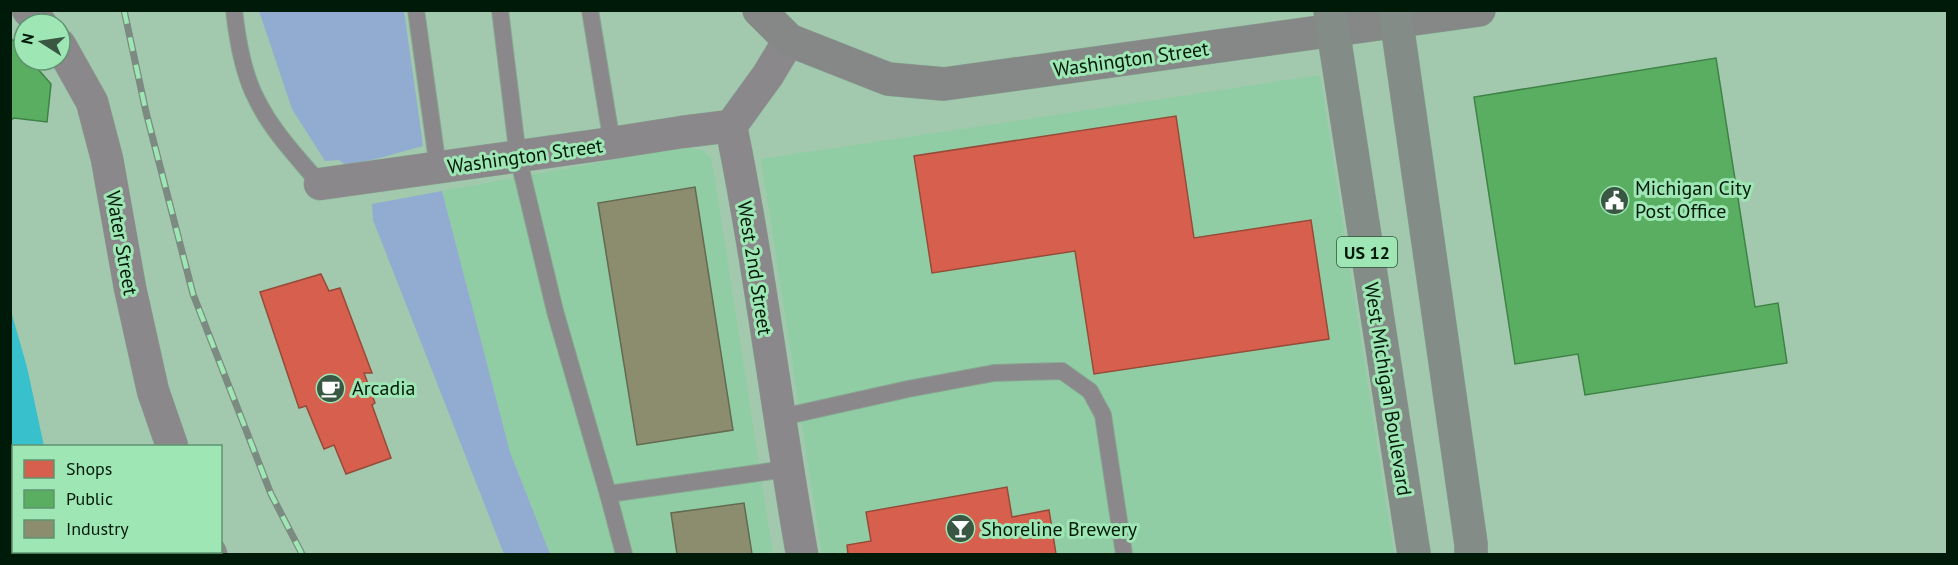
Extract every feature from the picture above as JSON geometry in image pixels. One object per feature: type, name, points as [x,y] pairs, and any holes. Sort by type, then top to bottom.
[{"type":"main road","points":[[1396,17],[1471,555]]},
{"type":"main road","name":"West Michigan Boulevard","points":[[1332,21],[1414,555]]},
{"type":"street","points":[[730,126],[768,75],[789,40],[759,10]]},
{"type":"street","name":"Washington Street","points":[[789,40],[888,79],[944,84],[1332,21],[1479,10]]},
{"type":"street","name":"Water Street","points":[[72,64],[92,102],[107,159],[130,288],[153,391],[171,445]]},
{"type":"street","name":"Washington Street","points":[[320,184],[730,126]]},
{"type":"street","name":"West 2nd Street","points":[[730,126],[743,186],[786,469],[802,555]]},
{"type":"lane","points":[[234,10],[238,41],[256,99],[286,144],[320,184]]},
{"type":"lane","points":[[416,10],[438,168]]},
{"type":"lane","points":[[500,10],[518,157],[555,311],[624,555]]},
{"type":"lane","points":[[590,10],[612,144]]},
{"type":"lane","points":[[778,418],[908,389],[994,373],[1062,371],[1090,391],[1103,415],[1124,555]]},
{"type":"lane","points":[[608,494],[786,469]]},
{"type":"shaded area","points":[[259,11],[404,11],[423,146],[346,165],[339,160],[325,161],[292,109]]},
{"type":"shaded area","points":[[1320,75],[1394,554],[822,554],[761,159]]},
{"type":"shaded area","points":[[691,148],[704,151],[711,158],[773,554],[550,554],[510,452],[442,191],[656,152]]},
{"type":"shaded area","points":[[442,191],[510,452],[550,554],[504,554],[373,220],[372,204]]},
{"type":"water","points":[[11,311],[27,367],[44,445],[12,445],[12,553],[68,554],[11,554]]},
{"type":"building: Shops","points":[[1176,116],[1194,238],[1311,220],[1329,339],[1094,374],[1075,251],[932,273],[914,156]]},
{"type":"building: Shops","name":"Arcadia","points":[[321,274],[329,291],[340,288],[372,373],[364,373],[375,403],[372,405],[391,458],[346,474],[334,445],[324,449],[306,406],[299,408],[260,292]]},
{"type":"building: Shops","name":"Shoreline Brewery","points":[[1007,487],[1012,517],[1049,510],[1056,554],[848,554],[847,545],[871,541],[866,512]]},
{"type":"building: Public","points":[[10,37],[12,39],[12,72],[40,72],[51,84],[47,122],[14,118],[10,121]]},
{"type":"building: Public","name":"Michigan City Post Office","points":[[1716,58],[1755,307],[1778,303],[1787,363],[1585,395],[1578,354],[1515,364],[1474,97]]},
{"type":"building: Industry","points":[[695,187],[733,430],[637,445],[598,203]]},
{"type":"building: Industry","points":[[744,503],[752,554],[677,554],[671,513]]},
{"type":"railway","points":[[124,10],[146,112],[193,294],[271,494],[302,554]]},
{"type":"place","name":"Michigan City Post Office","points":[[1614,200]]},
{"type":"place","name":"Arcadia","points":[[331,388]]},
{"type":"place","name":"Shoreline Brewery","points":[[960,529]]}]
